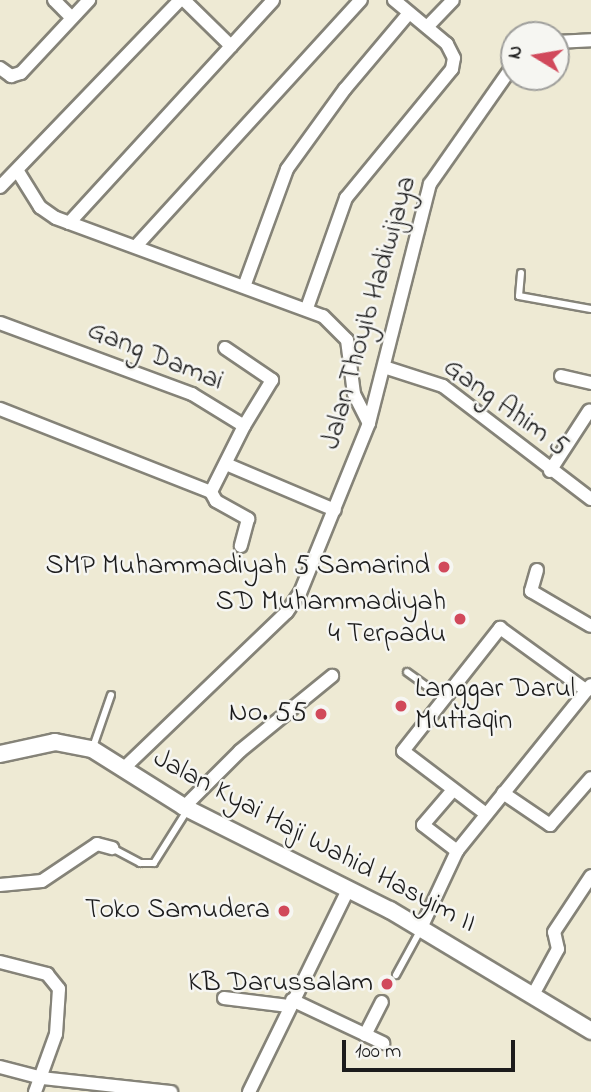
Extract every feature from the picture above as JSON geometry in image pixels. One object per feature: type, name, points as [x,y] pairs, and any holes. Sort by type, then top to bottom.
[{"type":"street","points":[[54,0],[72,18]]},
{"type":"street","points":[[0,68],[11,76],[20,73],[89,0]]},
{"type":"street","points":[[0,187],[182,0],[231,46]]},
{"type":"street","points":[[69,223],[273,0]]},
{"type":"street","points":[[137,245],[361,0]]},
{"type":"street","points":[[307,308],[346,198],[452,69],[452,51],[394,0]]},
{"type":"street","points":[[427,27],[453,0]]},
{"type":"street","points":[[245,284],[287,169],[409,13]]},
{"type":"street","points":[[570,41],[591,40]]},
{"type":"street","name":"Jalan Thoyib Hadiwijaya","points":[[123,769],[287,612],[335,510],[369,423],[430,184],[500,84]]},
{"type":"street","points":[[17,170],[40,207],[69,223],[245,284],[307,308],[335,324],[347,340],[354,394],[369,423]]},
{"type":"street","name":"Gang Damai","points":[[0,323],[192,394],[244,426],[211,492]]},
{"type":"street","points":[[225,348],[272,380],[244,426]]},
{"type":"street","name":"Gang Ahim 5","points":[[384,367],[443,386],[550,471],[591,499]]},
{"type":"street","points":[[561,376],[591,383]]},
{"type":"street","points":[[0,409],[211,492],[216,501],[248,519],[241,546]]},
{"type":"street","points":[[550,471],[589,411]]},
{"type":"street","points":[[226,464],[335,510]]},
{"type":"street","points":[[537,570],[531,592],[591,626]]},
{"type":"street","points":[[421,928],[457,851],[589,688],[500,628],[403,751],[486,814]]},
{"type":"street","points":[[186,808],[240,751],[332,676]]},
{"type":"street","name":"Jalan Kyai Haji Wahid Hasyim II","points":[[0,754],[55,742],[92,749],[186,808],[349,888],[421,928],[534,993],[591,1031]]},
{"type":"street","points":[[503,793],[550,825],[591,778]]},
{"type":"street","points":[[453,790],[423,825],[457,851]]},
{"type":"street","points":[[0,885],[42,881],[97,844],[112,848]]},
{"type":"street","points":[[534,993],[558,949],[554,932],[591,876]]},
{"type":"street","points":[[249,1092],[349,888]]},
{"type":"street","points":[[0,962],[47,974],[59,989],[61,1013],[42,1078],[35,1092]]},
{"type":"street","points":[[224,998],[291,1003],[383,1043]]},
{"type":"street","points":[[365,1035],[382,1002]]},
{"type":"street","points":[[0,1067],[81,1087],[171,1092]]},
{"type":"lane","points":[[521,272],[519,296],[591,309]]},
{"type":"lane","points":[[407,672],[443,698]]},
{"type":"lane","points":[[92,749],[111,695]]},
{"type":"lane","points":[[112,848],[140,863],[154,863],[186,808]]},
{"type":"lane","points":[[396,975],[421,928]]},
{"type":"place","name":"SMP Muhammadiyah 5 Samarind","points":[[444,567]]},
{"type":"place","name":"SD Muhammadiyah 4 Terpadu","points":[[460,619]]},
{"type":"place","name":"Langgar Darul Muttaqin","points":[[401,706]]},
{"type":"place","name":"No. 55","points":[[321,714]]},
{"type":"place","name":"Toko Samudera","points":[[284,911]]},
{"type":"place","name":"KB Darussalam","points":[[387,984]]}]
